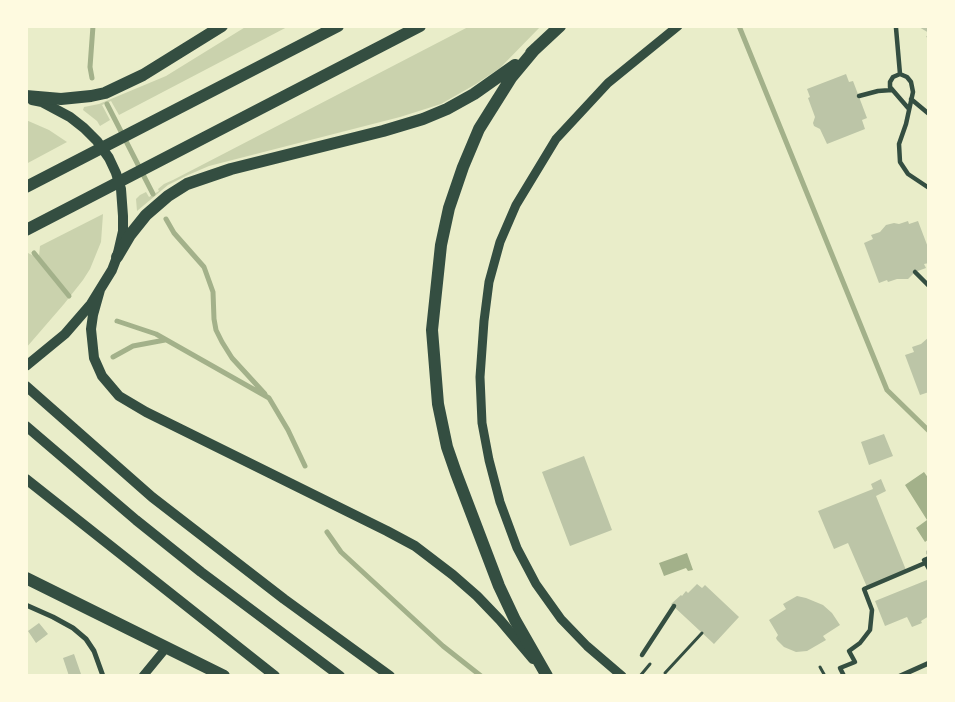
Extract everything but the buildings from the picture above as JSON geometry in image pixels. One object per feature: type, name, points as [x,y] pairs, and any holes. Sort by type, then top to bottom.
[{"type":"highway","points":[[26,97],[61,99],[105,93],[143,75],[222,26]]},
{"type":"highway","points":[[26,187],[338,26]]},
{"type":"highway","points":[[26,230],[420,26]]},
{"type":"highway","points":[[117,257],[130,235],[146,215],[168,196],[187,184],[231,169],[382,131],[430,116],[474,94],[505,74],[560,26]]},
{"type":"highway","points":[[536,48],[511,78],[489,113],[479,130],[463,167],[449,208],[441,245],[432,330],[438,404],[456,473],[499,586],[515,620],[547,676]]},
{"type":"highway","points":[[26,578],[224,676]]},
{"type":"main road","points":[[622,676],[587,646],[561,619],[536,584],[517,548],[500,502],[482,423],[480,377],[484,321],[489,282],[500,242],[516,205],[556,139],[608,83],[678,26]]},
{"type":"main road","points":[[26,97],[42,102],[70,117],[97,141],[109,158],[116,173],[123,204],[123,230],[117,257],[100,290],[81,317],[65,334],[26,366]]},
{"type":"main road","points":[[100,290],[92,315],[91,329],[94,358],[102,376],[119,396],[146,412],[415,546],[477,596],[500,620],[547,676]]},
{"type":"main road","points":[[26,386],[152,497],[276,593],[390,676]]},
{"type":"main road","points":[[26,426],[143,526],[340,676]]},
{"type":"main road","points":[[26,479],[274,676]]},
{"type":"main road","points":[[143,676],[166,648]]},
{"type":"street","points":[[896,28],[900,74]]},
{"type":"street","points":[[909,109],[892,90],[890,84],[891,79],[900,74],[907,77],[911,82],[913,92],[909,109],[899,144],[900,162],[908,174],[929,188]]},
{"type":"street","points":[[859,96],[878,91],[892,90]]},
{"type":"street","points":[[911,99],[929,114]]},
{"type":"street","points":[[915,272],[929,286]]},
{"type":"street","points":[[844,676],[840,668],[855,662],[849,651],[860,643],[870,630],[872,610],[864,589],[925,563],[924,560],[929,558]]},
{"type":"street","points":[[925,563],[929,569]]},
{"type":"street","points":[[26,605],[53,616],[73,628],[86,639],[94,652],[103,676]]},
{"type":"street","points":[[642,655],[674,606]]},
{"type":"street","points":[[900,676],[929,663]]},
{"type":"lane","points":[[665,673],[702,632]]},
{"type":"lane","points":[[640,676],[650,664]]},
{"type":"lane","points":[[820,667],[824,676]]},
{"type":"shaded area","points":[[247,26],[289,26],[119,115],[111,101],[102,105],[110,120],[100,126],[97,121],[83,110],[84,107],[99,104],[166,76]]},
{"type":"shaded area","points":[[470,26],[541,26],[500,68],[441,104],[400,117],[209,166],[168,185],[137,211],[136,199],[140,195],[146,192],[149,197],[159,191],[158,189],[164,184]]},
{"type":"shaded area","points":[[26,120],[49,130],[67,142],[26,164]]},
{"type":"shaded area","points":[[103,214],[101,242],[90,269],[69,297],[70,295],[39,256],[40,246]]},
{"type":"shaded area","points":[[26,254],[34,256],[69,298],[26,348]]},
{"type":"shaded area","points":[[924,472],[929,479],[929,539],[925,542],[916,528],[927,520],[905,485]]},
{"type":"shaded area","points":[[687,553],[693,570],[688,571],[686,568],[664,576],[659,563]]},
{"type":"waterway","points":[[92,78],[90,67],[93,26]]},
{"type":"waterway","points":[[739,26],[887,390],[929,431]]},
{"type":"waterway","points":[[107,104],[153,194]]},
{"type":"waterway","points":[[166,219],[174,233],[204,267],[213,292],[216,330],[222,342],[232,358],[265,394]]},
{"type":"waterway","points":[[34,253],[69,296]]},
{"type":"waterway","points":[[117,321],[156,334],[269,398],[288,430],[305,466]]},
{"type":"waterway","points":[[113,357],[133,346],[165,340]]},
{"type":"waterway","points":[[327,532],[341,552],[443,646],[481,676]]}]
